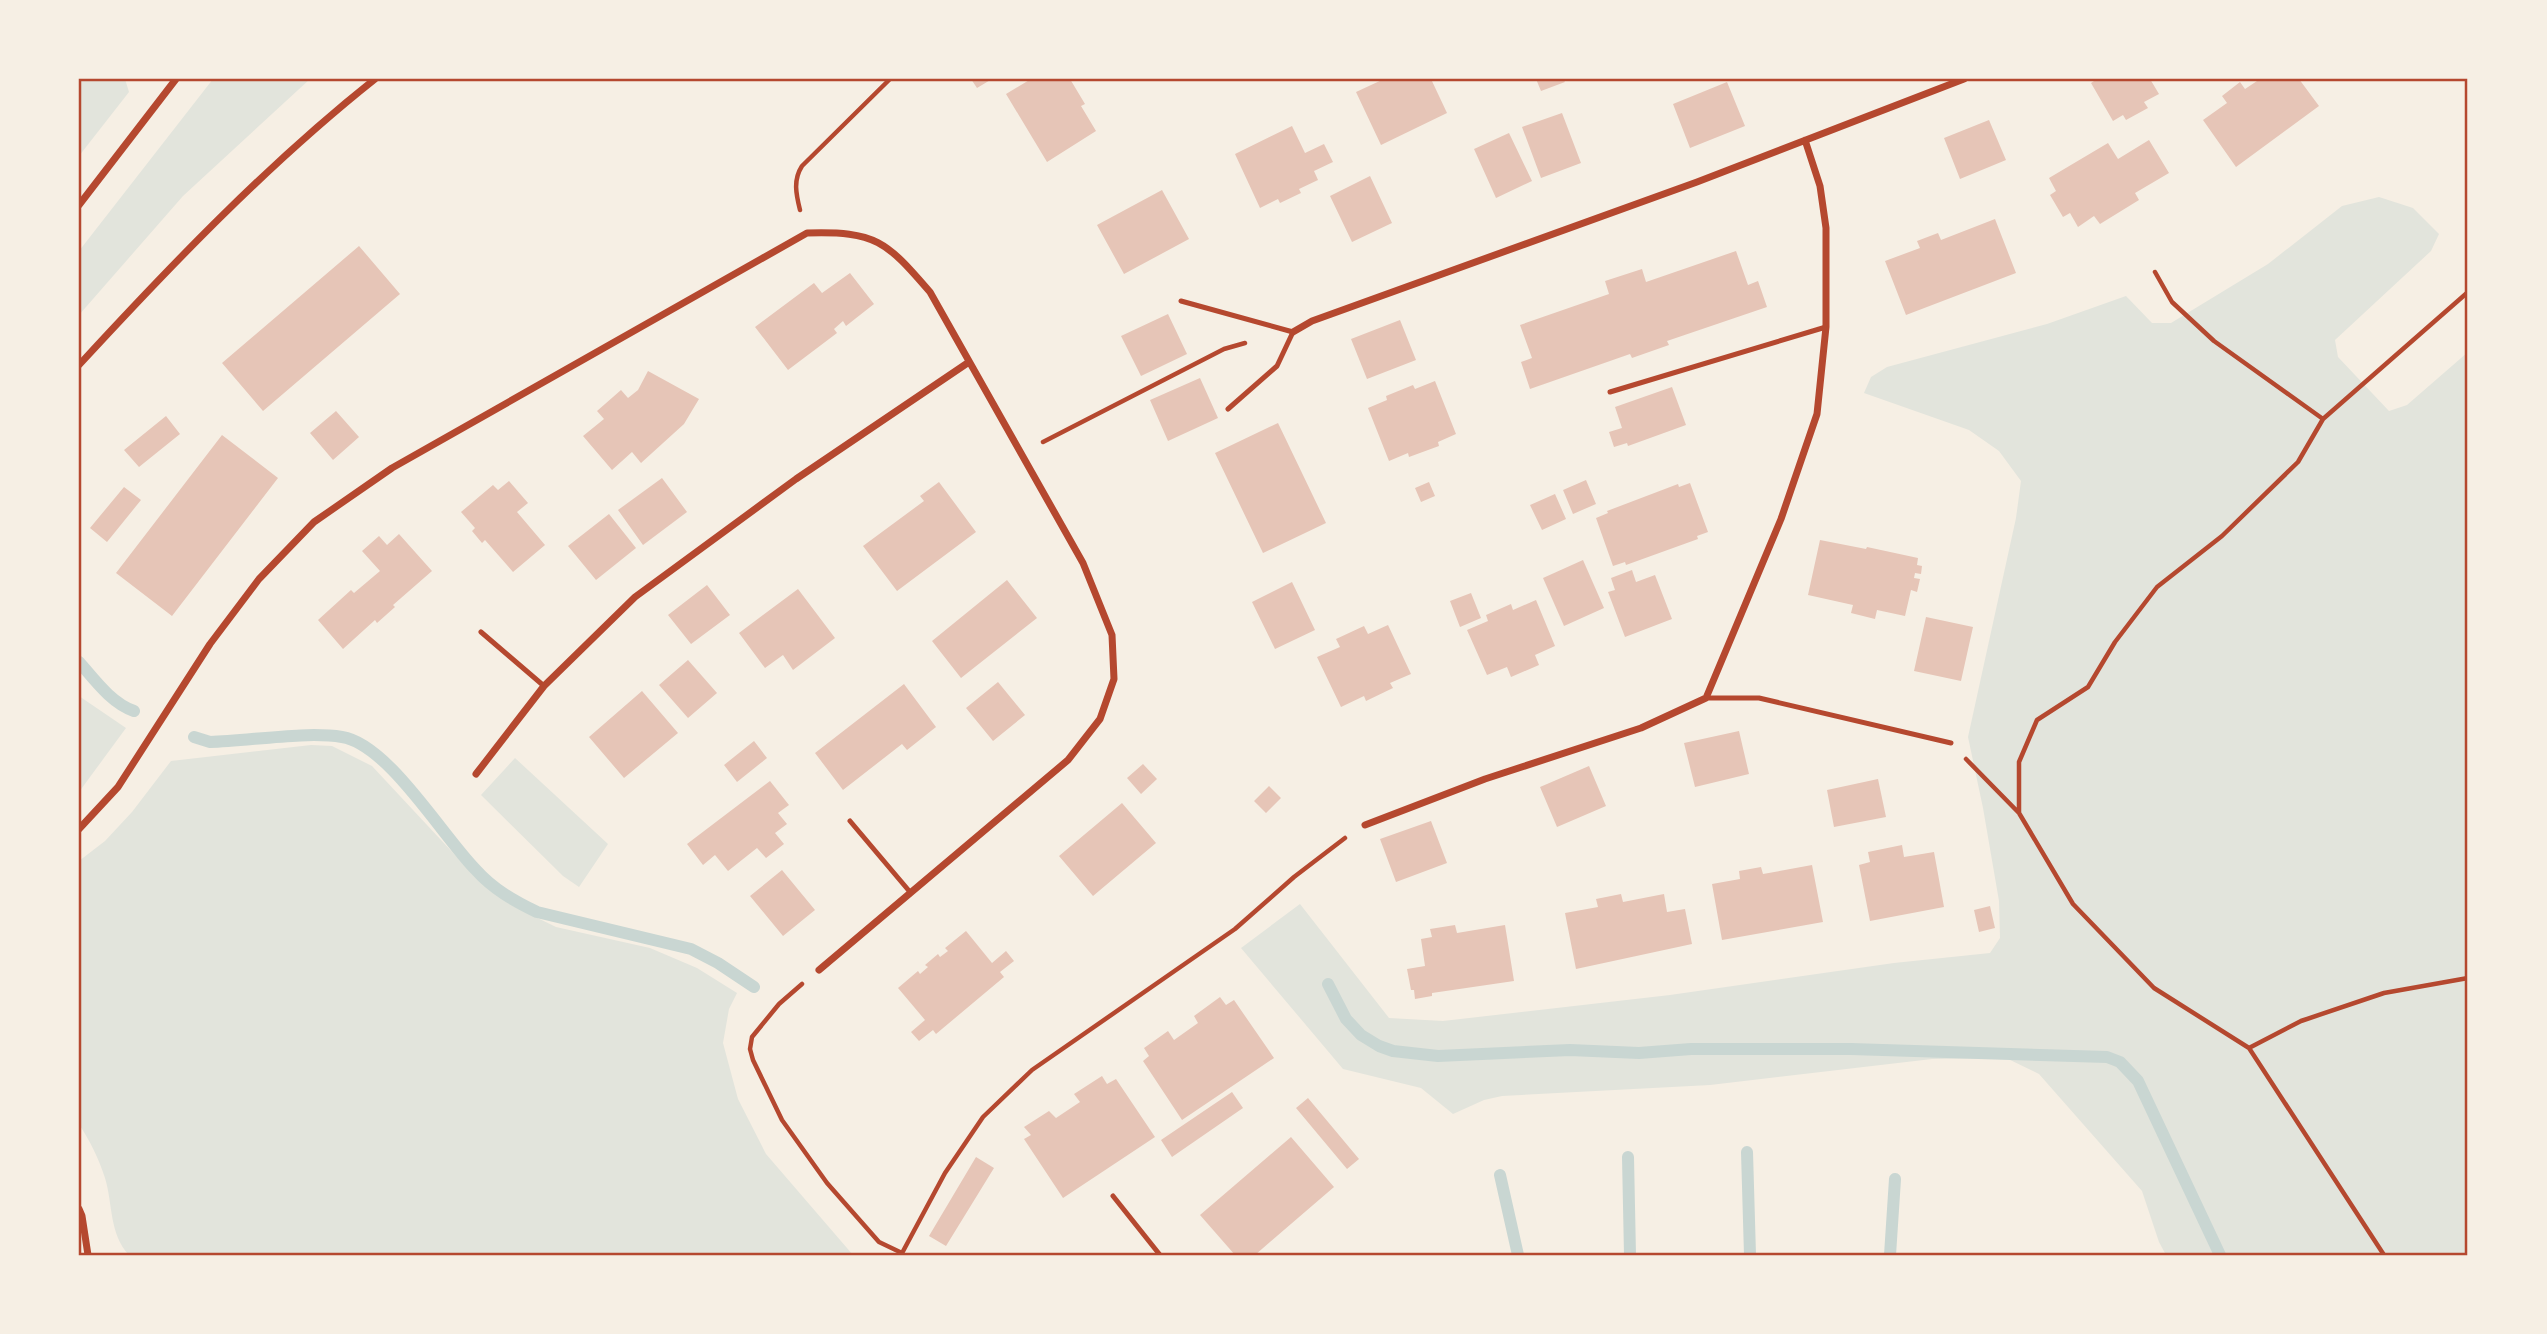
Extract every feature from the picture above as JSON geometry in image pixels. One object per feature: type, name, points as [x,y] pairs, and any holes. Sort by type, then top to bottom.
[{"type":"street","points":[[79,205],[176,79]]},
{"type":"street","points":[[79,365],[133,306],[268,172],[375,79]]},
{"type":"street","points":[[1293,332],[1312,321],[1684,187],[1964,79]]},
{"type":"street","points":[[1365,825],[1485,779],[1641,728],[1706,698],[1781,519],[1817,414],[1826,327],[1826,228],[1820,186],[1805,140]]},
{"type":"street","points":[[79,829],[118,787],[210,644],[259,579],[314,522],[392,468],[807,233],[844,232],[872,238],[902,260],[930,292],[1083,563],[1112,635],[1114,679],[1100,719],[1068,760],[819,970]]},
{"type":"street","points":[[476,774],[544,686],[635,597],[796,479],[969,362]]},
{"type":"street","points":[[79,1209],[88,1255]]},
{"type":"lane","points":[[1181,302],[1293,332],[1277,366],[1228,409]]},
{"type":"lane","points":[[1610,391],[1826,327]]},
{"type":"lane","points":[[481,632],[544,686]]},
{"type":"lane","points":[[1706,698],[1759,698],[1951,743]]},
{"type":"lane","points":[[850,821],[910,892]]},
{"type":"lane","points":[[1113,1196],[1160,1255]]},
{"type":"path","points":[[807,233],[799,207],[796,175],[890,79]]},
{"type":"path","points":[[2155,272],[2172,302],[2214,341],[2323,419]]},
{"type":"path","points":[[2019,813],[2019,762],[2037,720],[2088,687],[2115,642],[2157,587],[2222,536],[2298,462],[2323,419],[2468,292]]},
{"type":"path","points":[[1021,455],[1224,349],[1247,343]]},
{"type":"path","points":[[1951,743],[2019,813],[2073,904],[2154,988],[2249,1048],[2384,1255]]},
{"type":"path","points":[[819,970],[761,1023],[752,1037],[750,1049],[753,1060],[782,1120],[827,1183],[879,1242],[902,1254],[945,1173],[983,1117],[1032,1070],[1235,929],[1330,848],[1365,825]]},
{"type":"path","points":[[2249,1048],[2301,1021],[2384,993],[2468,978]]},
{"type":"shaded area","points":[[79,79],[125,79],[129,92],[79,156]]},
{"type":"shaded area","points":[[213,79],[310,79],[183,196],[79,315],[79,251]]},
{"type":"shaded area","points":[[2379,197],[2413,208],[2439,234],[2431,251],[2335,340],[2338,357],[2389,411],[2407,405],[2468,352],[2468,1255],[2166,1255],[2142,1191],[2039,1074],[2006,1058],[1932,1059],[1710,1085],[1502,1096],[1484,1100],[1453,1114],[1421,1088],[1343,1069],[1241,948],[1300,904],[1389,1018],[1443,1021],[1670,995],[1894,963],[1990,953],[2000,938],[1999,901],[1968,737],[2016,518],[2021,481],[1999,451],[1969,430],[1864,393],[1871,377],[1887,367],[2047,324],[2126,296],[2152,323],[2171,323],[2268,264],[2342,206]]},
{"type":"shaded area","points":[[79,696],[126,728],[79,792]]},
{"type":"shaded area","points":[[311,745],[332,746],[372,766],[469,870],[513,906],[556,927],[650,948],[697,968],[737,993],[729,1009],[723,1043],[738,1099],[766,1154],[853,1255],[129,1255],[118,1238],[108,1188],[100,1164],[79,1124],[79,861],[105,841],[132,812],[171,761]]},
{"type":"shaded area","points":[[515,758],[608,844],[579,887],[563,876],[481,795]]},
{"type":"building","points":[[971,79],[992,79],[977,88]]},
{"type":"building","points":[[1031,79],[1070,79],[1085,104],[1081,106],[1096,131],[1047,162],[1006,94]]},
{"type":"building","points":[[1384,79],[1431,79],[1447,113],[1381,145],[1356,92]]},
{"type":"building","points":[[1536,79],[1563,79],[1565,82],[1541,91]]},
{"type":"building","points":[[2097,79],[2150,79],[2159,94],[2144,102],[2148,108],[2126,120],[2123,115],[2113,121],[2091,83]]},
{"type":"building","points":[[2260,79],[2299,79],[2319,106],[2236,167],[2203,120],[2227,103],[2222,96],[2240,82],[2245,89]]},
{"type":"building","points":[[1727,82],[1745,126],[1690,148],[1673,104]]},
{"type":"building","points":[[1562,113],[1581,163],[1541,178],[1522,127]]},
{"type":"building","points":[[1989,120],[2006,160],[1960,179],[1944,138]]},
{"type":"building","points":[[1292,126],[1305,153],[1324,144],[1333,162],[1314,171],[1318,180],[1299,189],[1301,193],[1280,203],[1278,199],[1260,208],[1235,154]]},
{"type":"building","points":[[1509,133],[1532,181],[1496,198],[1474,149]]},
{"type":"building","points":[[2149,140],[2169,173],[2135,193],[2139,200],[2100,224],[2094,216],[2078,227],[2070,213],[2063,217],[2050,195],[2056,191],[2049,178],[2108,143],[2118,159]]},
{"type":"building","points":[[1370,176],[1392,223],[1352,242],[1330,196]]},
{"type":"building","points":[[1162,190],[1189,239],[1124,274],[1097,225]]},
{"type":"building","points":[[1995,219],[2016,273],[1906,315],[1885,261],[1920,248],[1917,241],[1938,233],[1941,240]]},
{"type":"building","points":[[359,246],[400,294],[263,411],[222,363]]},
{"type":"building","points":[[1736,251],[1748,285],[1758,281],[1767,307],[1667,341],[1669,345],[1632,358],[1630,354],[1530,389],[1521,362],[1532,358],[1520,325],[1609,294],[1605,281],[1642,269],[1646,282]]},
{"type":"building","points":[[850,273],[874,304],[846,326],[843,321],[834,329],[837,333],[788,370],[755,327],[814,283],[822,293]]},
{"type":"building","points":[[1168,314],[1187,354],[1141,376],[1121,336]]},
{"type":"building","points":[[1400,320],[1416,360],[1367,379],[1351,339]]},
{"type":"building","points":[[648,371],[699,399],[684,424],[641,463],[632,452],[612,470],[583,436],[604,419],[597,411],[621,390],[628,398],[638,390]]},
{"type":"building","points":[[1200,378],[1218,418],[1168,441],[1150,400]]},
{"type":"building","points":[[1435,381],[1456,434],[1438,442],[1439,446],[1409,457],[1408,453],[1389,461],[1368,408],[1387,400],[1386,396],[1413,385],[1415,389]]},
{"type":"building","points":[[1672,387],[1686,425],[1628,446],[1627,443],[1614,447],[1609,432],[1622,428],[1615,407]]},
{"type":"building","points":[[336,411],[359,437],[333,460],[310,433]]},
{"type":"building","points":[[166,416],[180,434],[139,467],[124,450]]},
{"type":"building","points":[[1278,423],[1326,523],[1263,553],[1215,453]]},
{"type":"building","points":[[222,435],[278,478],[172,616],[116,573]]},
{"type":"building","points":[[662,478],[687,512],[643,545],[618,510]]},
{"type":"building","points":[[1586,480],[1596,504],[1573,514],[1563,490]]},
{"type":"building","points":[[509,481],[528,503],[517,512],[545,545],[513,572],[485,540],[482,543],[472,531],[475,528],[461,512],[493,485],[498,490]]},
{"type":"building","points":[[939,482],[976,532],[897,591],[863,546],[924,501],[920,496]]},
{"type":"building","points":[[1429,482],[1435,496],[1421,502],[1415,488]]},
{"type":"building","points":[[1690,483],[1708,532],[1697,536],[1698,539],[1626,565],[1625,562],[1613,566],[1596,518],[1608,513],[1607,511],[1678,484],[1679,487]]},
{"type":"building","points":[[124,487],[141,500],[107,542],[90,528]]},
{"type":"building","points":[[1555,494],[1566,519],[1542,530],[1530,505]]},
{"type":"building","points":[[609,514],[636,548],[596,580],[568,546]]},
{"type":"building","points":[[399,534],[432,571],[377,623],[375,620],[343,649],[318,620],[351,590],[354,593],[380,571],[362,551],[379,536],[387,545]]},
{"type":"building","points":[[1820,540],[1918,558],[1917,565],[1922,566],[1921,574],[1915,573],[1914,578],[1920,579],[1917,592],[1911,590],[1905,616],[1877,610],[1875,619],[1851,613],[1853,605],[1808,595]]},
{"type":"building","points":[[1583,560],[1604,608],[1564,626],[1543,578]]},
{"type":"building","points":[[1632,570],[1636,582],[1655,575],[1672,619],[1625,637],[1608,592],[1615,590],[1611,578]]},
{"type":"building","points":[[1007,580],[1037,618],[961,678],[932,641]]},
{"type":"building","points":[[1292,582],[1315,630],[1275,649],[1252,602]]},
{"type":"building","points":[[707,585],[730,615],[691,644],[668,615]]},
{"type":"building","points":[[798,589],[835,638],[793,670],[783,655],[765,668],[739,633]]},
{"type":"building","points":[[1471,593],[1481,618],[1460,627],[1450,601]]},
{"type":"building","points":[[1536,600],[1555,646],[1535,655],[1539,665],[1511,677],[1507,667],[1487,675],[1467,630],[1488,621],[1486,615],[1511,604],[1513,610]]},
{"type":"building","points":[[1926,617],[1973,627],[1961,681],[1914,671]]},
{"type":"building","points":[[1388,625],[1411,674],[1390,683],[1393,688],[1366,701],[1364,696],[1341,707],[1317,657],[1340,647],[1336,639],[1364,626],[1368,634]]},
{"type":"building","points":[[688,660],[717,693],[688,718],[659,685]]},
{"type":"building","points":[[998,682],[1025,715],[993,741],[966,708]]},
{"type":"building","points":[[904,684],[936,727],[907,750],[902,744],[843,790],[815,753]]},
{"type":"building","points":[[642,691],[678,733],[624,778],[589,737]]},
{"type":"building","points":[[1739,731],[1749,774],[1695,787],[1684,743]]},
{"type":"building","points":[[754,741],[767,758],[737,782],[724,765]]},
{"type":"building","points":[[1143,764],[1157,779],[1141,794],[1127,778]]},
{"type":"building","points":[[1589,766],[1606,806],[1557,827],[1540,787]]},
{"type":"building","points":[[1878,779],[1886,817],[1834,827],[1827,790]]},
{"type":"building","points":[[770,781],[789,805],[778,813],[787,824],[775,833],[784,844],[766,858],[757,848],[728,871],[715,855],[703,865],[687,844]]},
{"type":"building","points":[[1269,786],[1281,798],[1266,813],[1254,801]]},
{"type":"building","points":[[1122,803],[1156,843],[1093,896],[1059,856]]},
{"type":"building","points":[[1431,821],[1447,863],[1396,882],[1380,839]]},
{"type":"building","points":[[1902,845],[1904,857],[1934,852],[1944,907],[1870,921],[1859,865],[1870,862],[1868,852]]},
{"type":"building","points":[[1812,865],[1823,922],[1722,940],[1712,884],[1740,879],[1739,871],[1761,867],[1763,874]]},
{"type":"building","points":[[782,870],[815,910],[783,936],[750,896]]},
{"type":"building","points":[[1621,894],[1623,902],[1664,894],[1667,912],[1685,909],[1692,944],[1576,969],[1565,913],[1598,907],[1596,899]]},
{"type":"building","points":[[1990,906],[1995,928],[1979,932],[1974,910]]},
{"type":"building","points":[[1455,925],[1457,933],[1505,925],[1514,981],[1432,993],[1432,996],[1415,999],[1407,969],[1425,966],[1421,939],[1432,937],[1430,929]]},
{"type":"building","points":[[966,931],[992,963],[1006,951],[1014,961],[1000,972],[1004,977],[936,1034],[933,1030],[919,1041],[911,1032],[925,1020],[898,988],[918,971],[920,974],[928,967],[925,965],[938,954],[940,957],[948,951],[945,948]]},
{"type":"building","points":[[1220,997],[1226,1005],[1234,1000],[1274,1058],[1182,1120],[1143,1061],[1149,1056],[1144,1048],[1168,1031],[1174,1040],[1198,1023],[1194,1016]]},
{"type":"building","points":[[1102,1076],[1107,1084],[1116,1079],[1155,1137],[1063,1198],[1024,1139],[1031,1135],[1024,1127],[1049,1111],[1056,1118],[1080,1102],[1074,1094]]},
{"type":"building","points":[[1232,1092],[1243,1108],[1172,1157],[1161,1140]]},
{"type":"building","points":[[1308,1098],[1359,1159],[1347,1169],[1296,1108]]},
{"type":"building","points":[[1291,1137],[1334,1187],[1255,1255],[1235,1255],[1200,1215]]},
{"type":"building","points":[[976,1157],[994,1168],[946,1246],[929,1236]]},
{"type":"waterway","points":[[79,662],[110,696],[134,711]]},
{"type":"waterway","points":[[194,737],[210,742],[327,735],[360,743],[396,773],[483,877],[512,899],[537,912],[691,949],[754,987]]},
{"type":"waterway","points":[[1328,984],[1346,1019],[1361,1035],[1393,1051],[1438,1056],[1570,1050],[1639,1053],[1691,1049],[1851,1049],[2107,1057],[2120,1062],[2138,1081],[2220,1255]]},
{"type":"waterway","points":[[1747,1152],[1750,1255]]},
{"type":"waterway","points":[[1628,1157],[1630,1255]]},
{"type":"waterway","points":[[1500,1175],[1518,1255]]},
{"type":"waterway","points":[[1890,1255],[1895,1179]]}]
